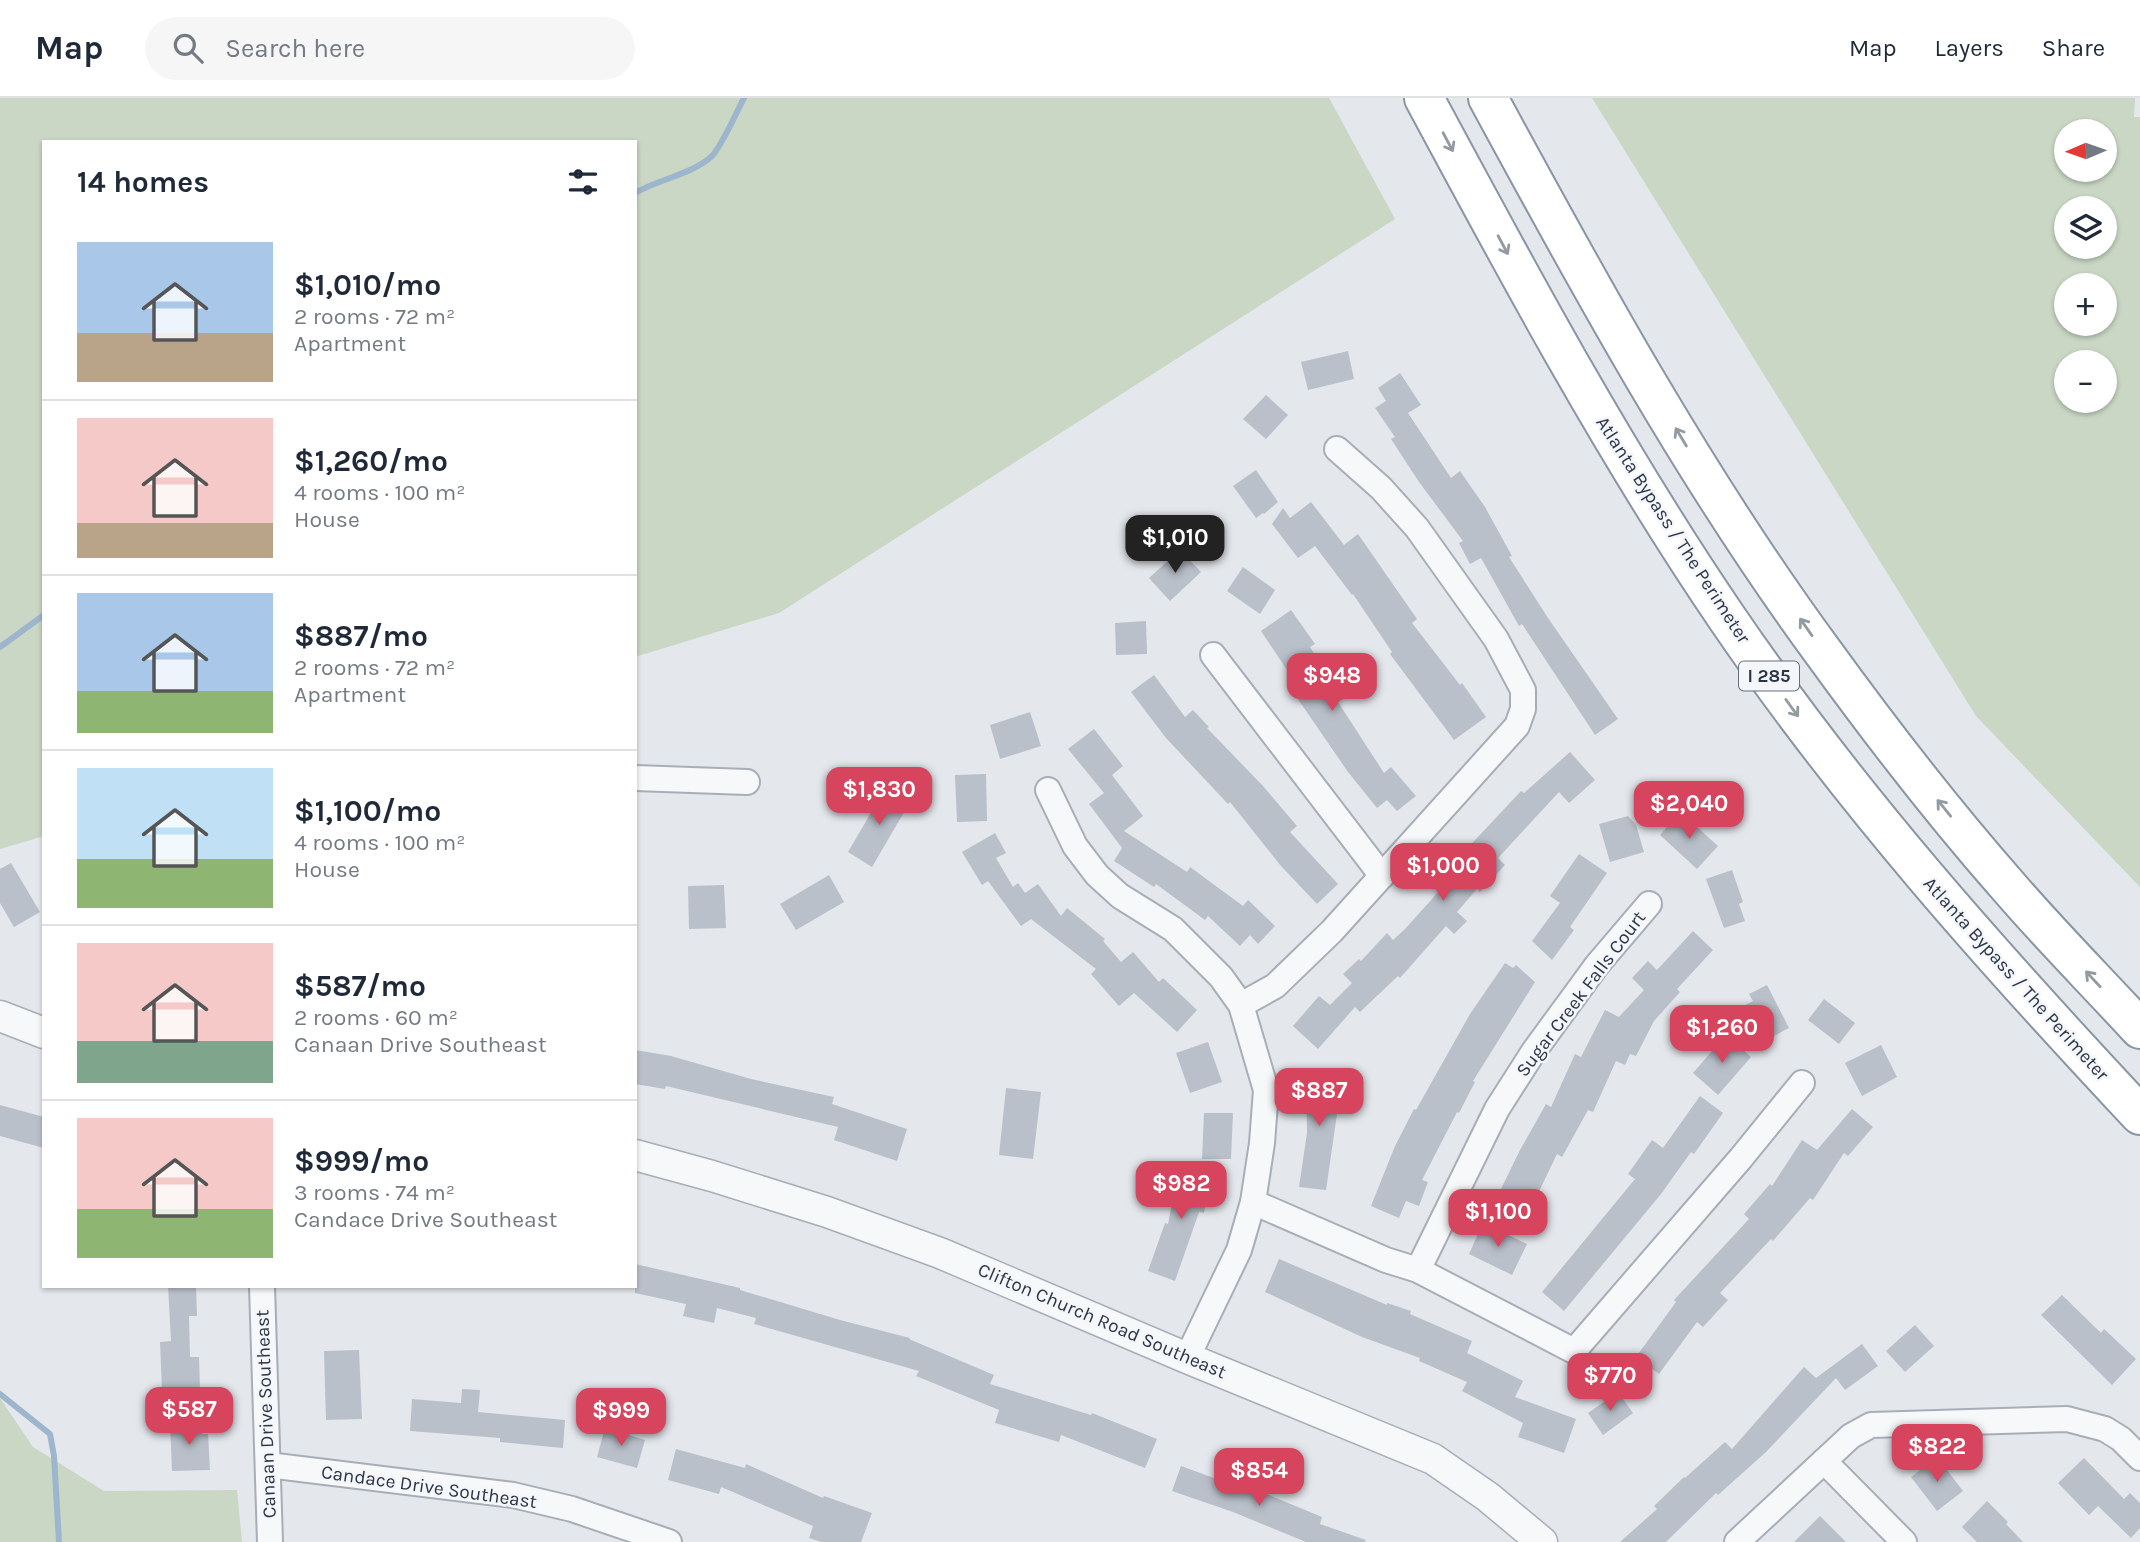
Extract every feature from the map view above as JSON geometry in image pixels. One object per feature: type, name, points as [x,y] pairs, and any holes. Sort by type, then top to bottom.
[{"type":"highway","name":"Atlanta Bypass / The Perimeter","points":[[1424,98],[1579,381],[1644,491],[1787,703],[1892,839],[1959,918],[2140,1115]]},
{"type":"highway","name":"I 285","points":[[1488,98],[1626,347],[1713,491],[1822,650],[1878,725],[2007,885],[2140,1029]]},
{"type":"street","points":[[1241,1005],[1275,985],[1332,931],[1517,726],[1523,709],[1523,690],[1496,639],[1417,528],[1381,488],[1337,449]]},
{"type":"street","points":[[1213,655],[1382,876]]},
{"type":"street","points":[[637,778],[747,782]]},
{"type":"street","points":[[1048,790],[1075,846],[1097,875],[1120,896],[1173,929],[1221,977],[1241,1005],[1266,1090],[1254,1202],[1239,1250],[1187,1358]]},
{"type":"street","name":"Sugar Creek Falls Court","points":[[1418,1270],[1497,1109],[1526,1063],[1598,965],[1649,904]]},
{"type":"street","points":[[0,1016],[42,1032]]},
{"type":"street","points":[[1254,1202],[1387,1260],[1418,1270],[1574,1351],[1741,1158],[1802,1083]]},
{"type":"street","name":"Clifton Church Road Southeast","points":[[637,1156],[827,1212],[940,1253],[1433,1459],[1488,1497],[1542,1542]]},
{"type":"street","name":"Canaan Drive Southeast","points":[[262,1288],[270,1542]]},
{"type":"street","points":[[1737,1542],[1851,1436],[1871,1425],[2067,1419],[2105,1429],[2121,1438],[2140,1458]]},
{"type":"street","points":[[1824,1461],[1904,1542]]},
{"type":"street","name":"Candace Drive Southeast","points":[[268,1465],[513,1495],[581,1512],[669,1542]]},
{"type":"green space","points":[[0,98],[1329,98],[1395,219],[779,613],[637,656],[637,140],[42,140],[42,837],[0,849]]},
{"type":"green space","points":[[1592,98],[2135,98],[2134,117],[2140,117],[2140,887],[1976,716]]},
{"type":"green space","points":[[0,1398],[33,1447],[104,1491],[237,1490],[242,1542],[0,1542]]},
{"type":"building","points":[[1348,351],[1354,379],[1308,390],[1301,362]]},
{"type":"building","points":[[1400,373],[1421,405],[1408,413],[1451,478],[1460,471],[1485,507],[1512,556],[1509,557],[1618,719],[1595,735],[1522,624],[1519,626],[1481,558],[1470,564],[1459,543],[1463,541],[1391,439],[1395,437],[1375,408],[1386,401],[1378,388]]},
{"type":"building","points":[[1266,395],[1288,415],[1266,439],[1243,419]]},
{"type":"building","points":[[1256,470],[1278,502],[1256,518],[1233,486]]},
{"type":"building","points":[[1311,502],[1344,545],[1358,534],[1417,619],[1412,623],[1460,685],[1462,683],[1486,717],[1454,740],[1390,654],[1392,652],[1353,594],[1315,546],[1298,558],[1272,524],[1283,508],[1290,518]]},
{"type":"building","points":[[1180,550],[1201,572],[1170,601],[1149,578]]},
{"type":"building","points":[[1243,567],[1275,590],[1260,614],[1227,591]]},
{"type":"building","points":[[1291,610],[1315,644],[1310,647],[1343,699],[1338,702],[1384,773],[1391,767],[1416,796],[1397,811],[1387,800],[1377,808],[1348,772],[1291,689],[1297,685],[1261,631]]},
{"type":"building","points":[[1146,621],[1147,654],[1116,655],[1115,623]]},
{"type":"building","points":[[1154,675],[1185,717],[1193,710],[1297,826],[1290,832],[1338,884],[1317,904],[1281,866],[1230,802],[1228,804],[1166,738],[1131,692]]},
{"type":"building","points":[[1030,712],[1041,746],[1000,759],[990,725]]},
{"type":"building","points":[[1094,729],[1123,766],[1112,775],[1143,816],[1124,831],[1187,872],[1190,867],[1243,906],[1248,900],[1275,926],[1258,944],[1250,935],[1240,946],[1208,916],[1205,920],[1156,884],[1154,887],[1114,861],[1122,848],[1089,804],[1104,793],[1068,749]]},
{"type":"building","points":[[1570,752],[1595,780],[1569,803],[1559,792],[1498,858],[1505,865],[1480,892],[1477,889],[1457,912],[1467,921],[1454,934],[1446,926],[1400,978],[1398,976],[1360,1012],[1355,1007],[1318,1049],[1293,1026],[1319,996],[1330,1005],[1352,983],[1343,974],[1359,959],[1361,961],[1387,933],[1393,940],[1405,929],[1467,860],[1461,855],[1521,791],[1524,793]]},
{"type":"building","points":[[986,774],[987,821],[957,822],[955,775]]},
{"type":"building","points":[[886,787],[910,802],[872,867],[848,852]]},
{"type":"building","points":[[1680,812],[1718,846],[1697,869],[1660,835]]},
{"type":"building","points":[[1628,816],[1636,825],[1644,852],[1610,862],[1599,824]]},
{"type":"building","points":[[995,833],[1006,853],[996,858],[1013,887],[1018,883],[1025,893],[1038,884],[1061,916],[1067,908],[1105,939],[1103,941],[1121,962],[1133,952],[1159,982],[1163,978],[1197,1010],[1177,1032],[1134,993],[1119,1006],[1091,974],[1096,969],[1031,919],[1021,926],[988,881],[982,885],[962,852]]},
{"type":"building","points":[[1579,854],[1607,873],[1570,927],[1574,930],[1552,960],[1532,941],[1560,903],[1550,896]]},
{"type":"building","points":[[11,863],[40,912],[14,927],[0,903],[0,869]]},
{"type":"building","points":[[1732,870],[1743,902],[1739,904],[1745,921],[1724,928],[1706,879]]},
{"type":"building","points":[[829,875],[844,902],[796,930],[780,904]]},
{"type":"building","points":[[724,885],[726,928],[689,929],[688,886]]},
{"type":"building","points":[[1693,931],[1713,950],[1677,989],[1680,992],[1654,1021],[1636,1056],[1630,1054],[1625,1065],[1616,1061],[1593,1112],[1588,1110],[1562,1157],[1557,1154],[1531,1208],[1499,1193],[1546,1104],[1551,1107],[1575,1054],[1581,1057],[1605,1010],[1619,1017],[1644,990],[1632,978],[1648,961],[1657,970]]},
{"type":"building","points":[[1505,963],[1513,968],[1516,965],[1535,982],[1473,1081],[1475,1082],[1422,1180],[1428,1182],[1419,1206],[1406,1201],[1399,1218],[1371,1206],[1395,1146],[1414,1109],[1416,1110],[1470,1014]]},
{"type":"building","points":[[1767,985],[1789,1028],[1758,1044],[1740,1008],[1753,1001],[1749,994]]},
{"type":"building","points":[[1824,999],[1855,1023],[1839,1044],[1808,1020]]},
{"type":"building","points":[[1726,1035],[1751,1057],[1718,1095],[1693,1073]]},
{"type":"building","points":[[1208,1042],[1222,1082],[1190,1093],[1176,1053]]},
{"type":"building","points":[[1881,1045],[1897,1077],[1862,1096],[1845,1063]]},
{"type":"building","points":[[637,1050],[671,1056],[751,1079],[834,1097],[832,1104],[907,1129],[897,1161],[834,1140],[838,1127],[666,1086],[665,1089],[637,1084]]},
{"type":"building","points":[[1336,1069],[1337,1114],[1326,1190],[1299,1187],[1307,1133],[1306,1071]]},
{"type":"building","points":[[1006,1088],[1041,1092],[1033,1159],[999,1155]]},
{"type":"building","points":[[1700,1096],[1723,1113],[1694,1154],[1691,1152],[1661,1194],[1564,1311],[1542,1292],[1635,1179],[1628,1174],[1652,1140],[1663,1148]]},
{"type":"building","points":[[0,1105],[42,1116],[42,1147],[0,1136]]},
{"type":"building","points":[[1852,1109],[1873,1127],[1848,1156],[1844,1153],[1813,1200],[1810,1198],[1773,1241],[1771,1239],[1720,1293],[1728,1300],[1703,1327],[1697,1322],[1659,1374],[1636,1357],[1676,1302],[1674,1300],[1749,1219],[1744,1214],[1770,1184],[1772,1186],[1802,1140],[1817,1150]]},
{"type":"building","points":[[1204,1113],[1233,1113],[1231,1159],[1202,1159]]},
{"type":"building","points":[[1179,1165],[1212,1172],[1204,1213],[1199,1212],[1175,1281],[1148,1271],[1165,1223],[1168,1224]]},
{"type":"building","points":[[1483,1223],[1527,1244],[1512,1275],[1469,1254]]},
{"type":"building","points":[[1279,1259],[1387,1305],[1411,1311],[1410,1314],[1472,1341],[1467,1353],[1523,1381],[1515,1397],[1576,1419],[1564,1453],[1518,1437],[1523,1423],[1462,1391],[1467,1382],[1419,1361],[1420,1358],[1362,1337],[1265,1292]]},
{"type":"building","points":[[637,1264],[740,1288],[840,1320],[910,1338],[994,1375],[990,1384],[1091,1415],[1092,1413],[1157,1439],[1145,1468],[1061,1435],[1059,1442],[995,1423],[999,1410],[916,1376],[919,1371],[754,1324],[756,1318],[717,1308],[714,1323],[683,1316],[686,1304],[635,1293]]},
{"type":"building","points":[[168,1288],[196,1288],[197,1316],[189,1316],[190,1357],[199,1357],[200,1390],[162,1391],[160,1342],[171,1341]]},
{"type":"building","points":[[2062,1295],[2101,1333],[2104,1329],[2136,1359],[2112,1385],[2041,1315]]},
{"type":"building","points":[[1915,1325],[1934,1346],[1905,1372],[1886,1351]]},
{"type":"building","points":[[1862,1344],[1878,1366],[1845,1390],[1836,1378],[1766,1452],[1718,1495],[1716,1493],[1666,1542],[1620,1542],[1657,1509],[1654,1506],[1684,1477],[1725,1442],[1732,1449],[1804,1367],[1816,1378]]},
{"type":"building","points":[[359,1350],[362,1419],[326,1420],[324,1351]]},
{"type":"building","points":[[462,1389],[480,1390],[478,1412],[565,1420],[563,1448],[500,1442],[500,1438],[410,1431],[412,1399],[461,1403]]},
{"type":"building","points":[[1618,1392],[1633,1413],[1603,1435],[1588,1413]]},
{"type":"building","points":[[201,1421],[202,1434],[208,1434],[210,1470],[172,1471],[170,1422]]},
{"type":"building","points":[[605,1428],[645,1440],[637,1468],[597,1457]]},
{"type":"building","points":[[676,1449],[745,1468],[746,1464],[823,1498],[824,1496],[872,1513],[861,1542],[821,1542],[809,1538],[813,1526],[721,1487],[719,1494],[668,1480]]},
{"type":"building","points":[[1937,1457],[1963,1491],[1937,1511],[1911,1477]]},
{"type":"building","points":[[2084,1458],[2124,1499],[2130,1493],[2140,1503],[2140,1528],[2131,1538],[2098,1506],[2089,1515],[2058,1483]]},
{"type":"building","points":[[1181,1466],[1258,1494],[1259,1491],[1322,1517],[1320,1524],[1366,1540],[1306,1542],[1172,1491]]},
{"type":"building","points":[[1987,1501],[2023,1542],[1977,1542],[1962,1527]]},
{"type":"building","points":[[1820,1516],[1846,1542],[1794,1542]]},
{"type":"waterway","points":[[637,192],[694,168],[711,157],[744,98]]},
{"type":"waterway","points":[[0,647],[42,616]]},
{"type":"waterway","points":[[0,1394],[50,1434],[54,1456],[59,1542]]}]
